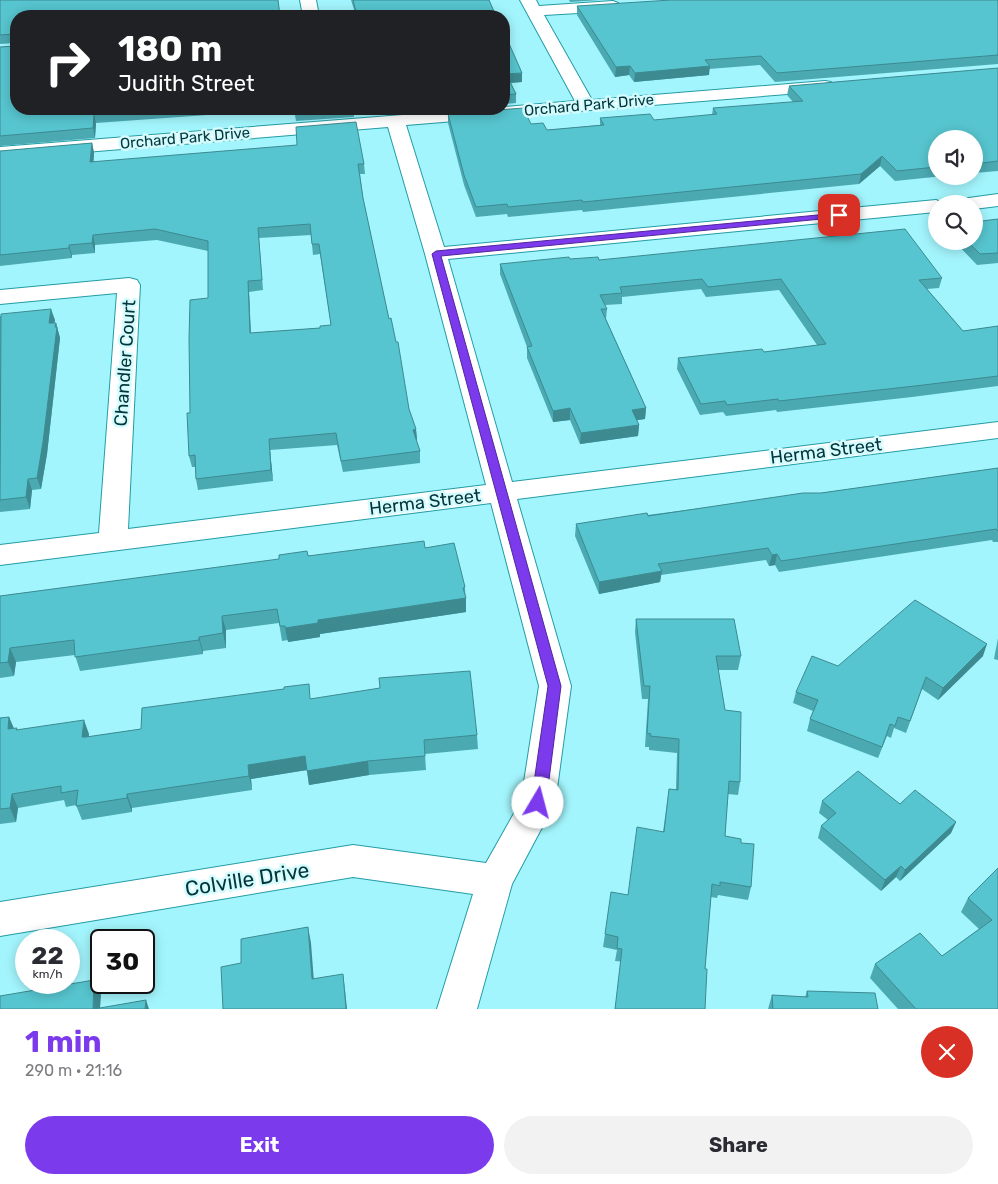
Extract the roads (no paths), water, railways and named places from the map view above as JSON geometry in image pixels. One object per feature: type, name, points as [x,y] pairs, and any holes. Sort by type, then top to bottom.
[{"type":"street","points":[[586,105],[531,6],[628,5]]},
{"type":"street","name":"Orchard Park Drive","points":[[510,112],[841,84]]},
{"type":"street","name":"Orchard Park Drive","points":[[0,153],[474,115]]},
{"type":"street","points":[[396,122],[436,254],[555,686],[538,803],[495,881],[457,1009]]},
{"type":"street","points":[[983,202],[998,200]]},
{"type":"street","points":[[436,254],[928,207]]},
{"type":"street","name":"Chandler Court","points":[[0,297],[130,285],[113,541]]},
{"type":"street","name":"Herma Street","points":[[0,555],[998,430]]},
{"type":"street","name":"Colville Drive","points":[[0,920],[353,861],[495,881]]}]
